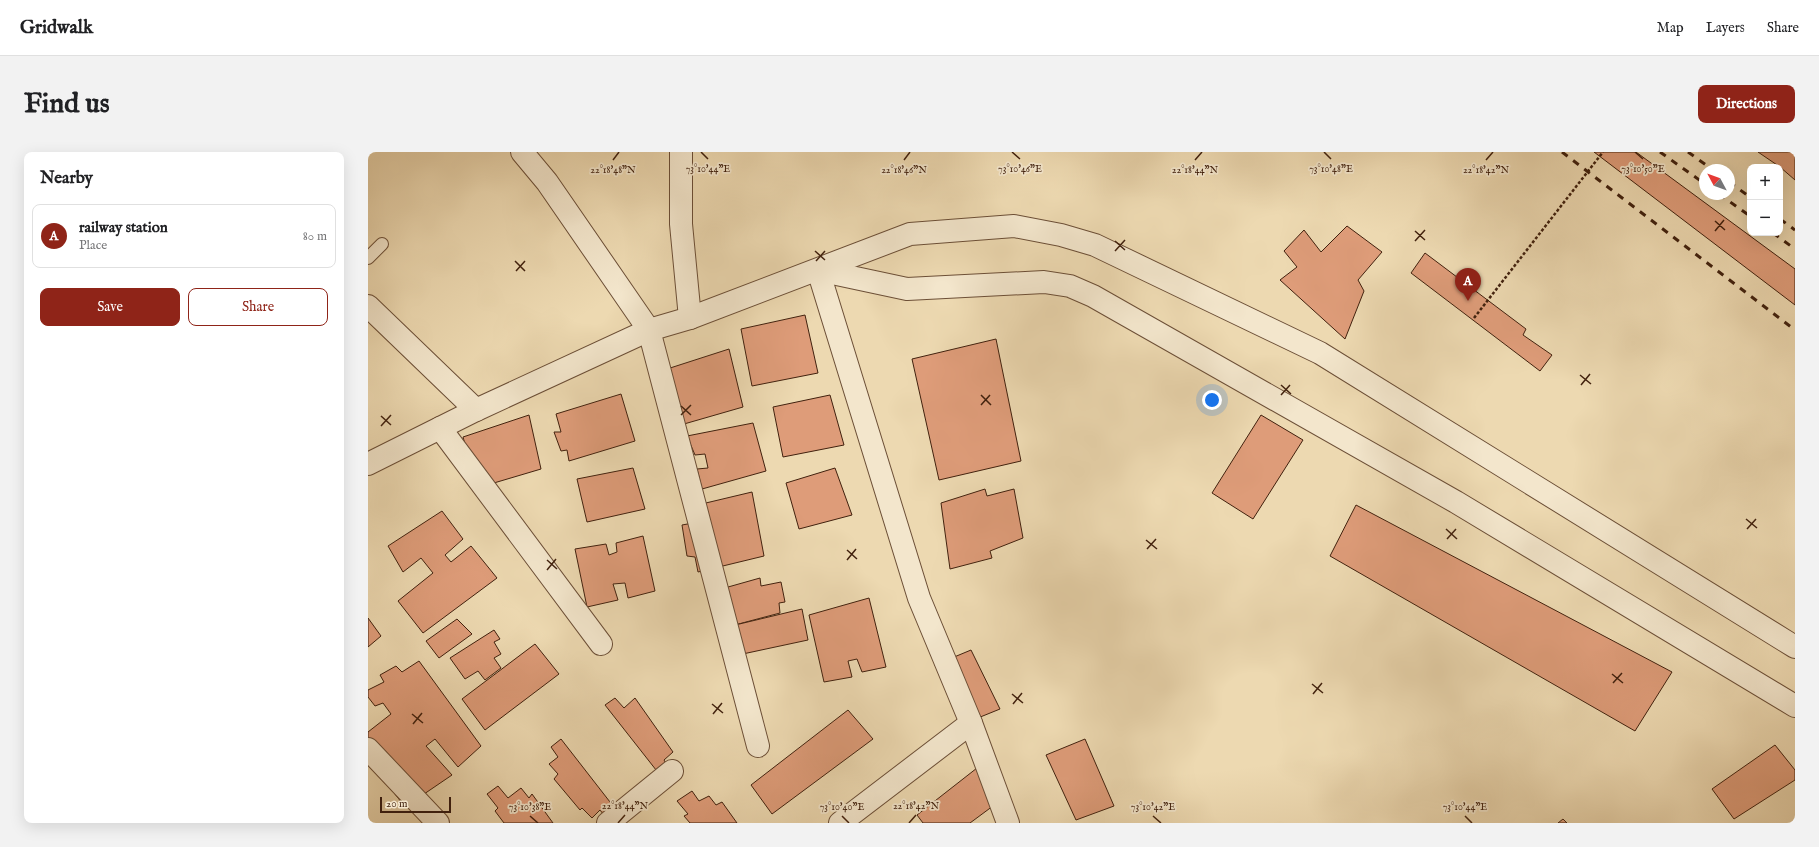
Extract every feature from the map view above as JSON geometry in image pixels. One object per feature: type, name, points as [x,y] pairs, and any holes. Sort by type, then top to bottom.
[{"type":"street","points":[[522,152],[547,182],[648,330],[758,746]]},
{"type":"street","points":[[681,152],[681,224],[690,318]]},
{"type":"street","points":[[368,464],[476,410],[648,330],[690,318],[910,234],[1014,226],[1061,235],[1095,245],[1320,354],[1795,647]]},
{"type":"street","points":[[818,270],[907,289],[1044,282],[1070,286],[1093,296],[1456,502],[1795,706]]},
{"type":"street","points":[[818,270],[919,598],[971,723],[1003,820]]},
{"type":"street","points":[[368,306],[476,410]]},
{"type":"street","points":[[440,428],[601,644]]},
{"type":"street","points":[[840,823],[971,723]]},
{"type":"street","points":[[368,749],[438,823]]},
{"type":"street","points":[[608,823],[672,770]]},
{"type":"lane","points":[[368,258],[382,244]]},
{"type":"path","points":[[1474,318],[1603,152]]},
{"type":"building","points":[[1594,152],[1636,152],[1699,198],[1699,200],[1701,200],[1747,234],[1747,236],[1750,236],[1795,269],[1795,305]]},
{"type":"building","points":[[1758,152],[1795,152],[1795,180],[1783,170],[1783,164],[1776,164]]},
{"type":"building","points":[[1347,226],[1382,252],[1358,280],[1364,291],[1345,339],[1280,280],[1297,267],[1284,251],[1304,230],[1321,252]]},
{"type":"building","points":[[1425,253],[1526,329],[1523,335],[1552,355],[1540,371],[1411,273]]},
{"type":"building","points":[[805,315],[818,373],[752,386],[741,329]]},
{"type":"building","points":[[996,339],[1021,461],[939,480],[912,359]]},
{"type":"building","points":[[729,349],[743,407],[684,424],[667,369]]},
{"type":"building","points":[[621,394],[635,441],[569,461],[567,450],[561,451],[554,432],[561,432],[556,414]]},
{"type":"building","points":[[830,395],[844,445],[783,457],[773,407]]},
{"type":"building","points":[[529,415],[541,469],[477,488],[463,437]]},
{"type":"building","points":[[1261,415],[1303,440],[1253,519],[1212,493]]},
{"type":"building","points":[[753,423],[766,471],[702,489],[697,469],[708,468],[705,454],[695,455],[687,436]]},
{"type":"building","points":[[633,468],[645,509],[587,522],[577,479]]},
{"type":"building","points":[[835,468],[852,515],[799,529],[786,483]]},
{"type":"building","points":[[985,489],[987,496],[1014,489],[1023,538],[990,551],[992,558],[950,569],[941,503]]},
{"type":"building","points":[[752,492],[764,556],[698,572],[695,557],[687,556],[682,525],[693,523],[689,507]]},
{"type":"building","points":[[1356,505],[1672,672],[1635,731],[1330,556]]},
{"type":"building","points":[[442,511],[463,539],[445,555],[451,562],[471,546],[497,578],[423,633],[398,601],[433,573],[421,558],[403,572],[388,546]]},
{"type":"building","points":[[643,536],[655,591],[628,598],[625,583],[613,584],[618,600],[587,607],[575,549],[606,544],[609,555],[617,552],[616,543]]},
{"type":"building","points":[[760,578],[761,586],[781,582],[785,602],[779,603],[780,613],[731,626],[721,589]]},
{"type":"building","points":[[869,598],[886,667],[862,672],[857,659],[848,661],[852,677],[824,682],[809,615]]},
{"type":"building","points":[[802,609],[808,640],[738,655],[731,626]]},
{"type":"building","points":[[368,618],[381,636],[368,647]]},
{"type":"building","points":[[457,619],[472,634],[439,658],[426,641]]},
{"type":"building","points":[[494,630],[500,639],[494,642],[501,654],[494,658],[501,668],[485,680],[478,671],[465,679],[450,658]]},
{"type":"building","points":[[535,644],[559,674],[485,730],[462,699]]},
{"type":"building","points":[[971,650],[1000,709],[963,724],[935,665]]},
{"type":"building","points":[[419,661],[481,746],[458,767],[435,739],[426,746],[452,775],[405,807],[368,759],[368,732],[391,714],[383,703],[375,706],[368,697],[368,690],[384,682],[380,675],[396,666],[402,672]]},
{"type":"building","points":[[615,698],[624,708],[635,698],[673,752],[664,760],[668,767],[660,775],[605,705]]},
{"type":"building","points":[[848,710],[873,739],[772,814],[751,785]]},
{"type":"building","points":[[561,739],[617,811],[607,819],[600,810],[592,818],[582,808],[580,810],[554,779],[558,774],[549,764],[558,757],[551,747]]},
{"type":"building","points":[[1085,739],[1114,806],[1076,820],[1046,755]]},
{"type":"building","points":[[1775,745],[1795,770],[1795,780],[1734,819],[1712,789]]},
{"type":"building","points":[[977,768],[997,803],[970,823],[923,823],[917,815]]},
{"type":"building","points":[[498,786],[508,798],[521,788],[529,798],[532,794],[553,823],[504,823],[495,811],[498,808],[487,794]]},
{"type":"building","points":[[692,791],[699,801],[709,796],[716,805],[722,802],[737,823],[690,823],[684,816],[688,814],[677,801]]},
{"type":"building","points":[[1563,819],[1567,823],[1558,823]]},
{"type":"railway","points":[[1562,152],[1795,330]]},
{"type":"railway","points":[[1660,152],[1699,180]]},
{"type":"railway","points":[[1688,152],[1705,164]]},
{"type":"railway","points":[[1735,186],[1747,195]]},
{"type":"railway","points":[[1727,200],[1747,214]]},
{"type":"railway","points":[[1783,221],[1795,230]]},
{"type":"railway","points":[[1777,236],[1795,249]]},
{"type":"place","name":"railway station","points":[[1468,301]]}]
